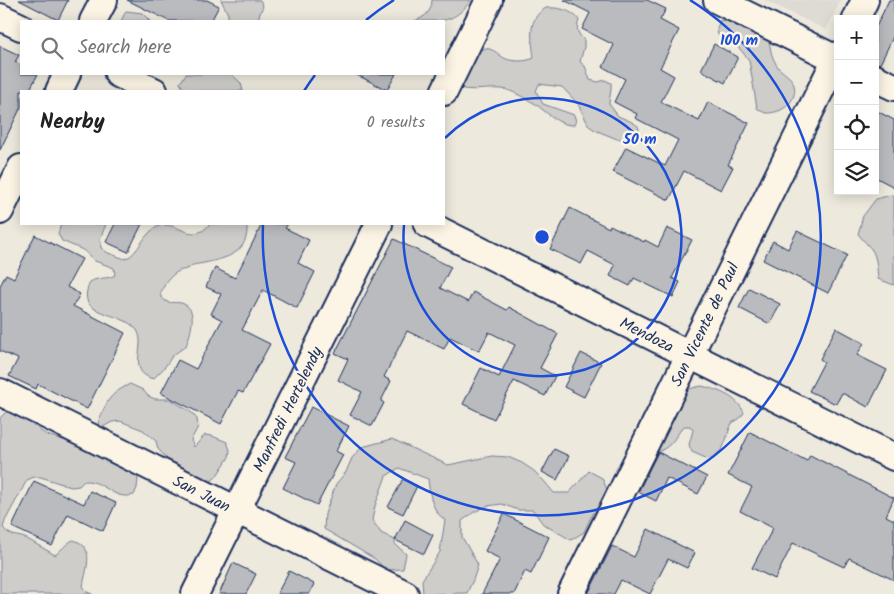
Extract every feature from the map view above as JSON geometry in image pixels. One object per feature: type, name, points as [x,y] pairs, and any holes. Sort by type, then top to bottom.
[{"type":"street","points":[[94,20],[104,0]]},
{"type":"street","points":[[445,90],[489,0]]},
{"type":"street","points":[[717,0],[834,57]]},
{"type":"street","points":[[858,15],[865,0]]},
{"type":"street","points":[[0,17],[20,27]]},
{"type":"street","name":"San Vicente de Paul","points":[[570,594],[836,60]]},
{"type":"street","points":[[60,90],[67,75]]},
{"type":"street","points":[[120,75],[152,90]]},
{"type":"street","points":[[879,80],[894,87]]},
{"type":"street","points":[[0,211],[20,170]]},
{"type":"street","name":"Manfredi Hertelendy","points":[[195,594],[379,225]]},
{"type":"street","name":"Mendoza","points":[[429,225],[894,457]]},
{"type":"street","name":"San Juan","points":[[0,392],[405,594]]},
{"type":"shaded area","points":[[221,0],[260,0],[263,6],[257,20],[228,20],[228,14]]},
{"type":"shaded area","points":[[432,0],[471,0],[459,13],[446,20],[416,20],[427,14]]},
{"type":"shaded area","points":[[764,0],[841,0],[826,30]]},
{"type":"shaded area","points":[[546,8],[564,10],[573,14],[579,20],[578,31],[584,40],[580,62],[585,66],[590,80],[598,82],[605,80],[611,83],[609,104],[618,116],[638,126],[640,133],[634,138],[617,139],[589,126],[578,104],[562,87],[539,84],[536,91],[543,104],[574,115],[576,121],[574,125],[557,121],[534,103],[505,89],[463,89],[458,83],[478,51],[486,48],[504,58],[515,61],[534,58],[533,24],[535,18]]},
{"type":"shaded area","points":[[126,11],[142,13],[149,20],[122,20]]},
{"type":"shaded area","points":[[720,20],[743,24],[769,39],[776,65],[794,84],[794,95],[785,108],[770,113],[763,112],[757,108],[749,60],[739,48],[718,35],[717,28]]},
{"type":"shaded area","points":[[185,75],[232,75],[241,83],[243,90],[184,90],[180,83]]},
{"type":"shaded area","points":[[894,195],[894,285],[878,279],[874,253],[858,234],[863,216],[876,199]]},
{"type":"shaded area","points":[[61,225],[106,225],[100,239],[101,248],[108,253],[125,259],[134,252],[149,233],[159,226],[172,226],[191,233],[197,233],[209,225],[247,225],[247,234],[244,242],[235,253],[221,259],[180,270],[165,285],[160,295],[167,302],[181,303],[187,306],[192,316],[192,322],[186,346],[173,355],[153,379],[144,375],[140,369],[138,362],[140,339],[138,332],[133,326],[98,311],[87,301],[86,293],[90,282],[115,275],[114,268],[95,261],[83,250],[62,241],[58,234]]},
{"type":"shaded area","points":[[130,384],[143,390],[148,396],[155,399],[170,399],[191,412],[197,419],[198,427],[191,440],[194,447],[205,435],[227,442],[230,450],[229,457],[216,477],[210,482],[202,483],[186,476],[177,464],[169,461],[158,449],[156,441],[143,430],[120,421],[112,422],[101,428],[98,422],[104,408],[117,391]]},
{"type":"shaded area","points":[[701,386],[714,389],[732,398],[744,413],[732,423],[722,448],[708,459],[692,452],[689,445],[693,430],[690,426],[684,426],[671,444],[658,452],[654,449],[685,390]]},
{"type":"shaded area","points":[[8,410],[30,417],[39,430],[47,435],[76,444],[134,472],[138,479],[134,495],[126,496],[114,493],[91,482],[84,481],[79,486],[71,487],[41,477],[34,477],[27,480],[5,521],[3,528],[10,534],[25,538],[55,555],[73,540],[85,547],[88,558],[83,586],[87,592],[92,594],[0,594],[0,418]]},
{"type":"shaded area","points":[[392,439],[448,465],[492,456],[508,457],[534,471],[554,493],[569,493],[589,471],[602,478],[608,492],[591,517],[584,532],[571,540],[543,524],[533,510],[518,510],[502,504],[487,506],[474,512],[462,521],[462,537],[478,565],[467,593],[423,594],[422,580],[440,552],[445,520],[434,507],[428,479],[399,468],[386,476],[375,506],[372,520],[381,533],[395,540],[395,544],[406,554],[403,569],[386,570],[375,559],[324,529],[325,514],[336,484],[346,472],[352,458],[362,447]]},
{"type":"building","points":[[19,0],[68,0],[58,20]]},
{"type":"building","points":[[127,0],[207,0],[219,6],[212,20],[167,20]]},
{"type":"building","points":[[564,0],[647,0],[666,9],[660,20],[679,30],[660,68],[674,76],[661,102],[699,121],[708,102],[749,123],[728,165],[733,167],[721,190],[684,171],[669,200],[613,172],[626,147],[665,166],[678,140],[635,118],[637,114],[614,102],[625,79],[603,67],[614,45],[582,29],[590,13]]},
{"type":"building","points":[[889,0],[894,0],[894,35],[880,64],[879,64],[879,21]]},
{"type":"building","points":[[714,44],[738,57],[725,83],[701,70]]},
{"type":"building","points":[[0,46],[19,55],[15,62],[20,64],[20,75],[37,75],[30,90],[20,90],[20,109],[0,150]]},
{"type":"building","points":[[357,75],[395,75],[387,90]]},
{"type":"building","points":[[879,112],[894,120],[894,187],[879,179]]},
{"type":"building","points":[[570,208],[609,228],[610,225],[658,247],[667,228],[692,240],[672,278],[680,282],[673,297],[634,278],[630,286],[610,276],[615,265],[588,251],[581,264],[550,249]]},
{"type":"building","points":[[114,225],[142,225],[128,252],[106,242]]},
{"type":"building","points":[[262,225],[287,225],[285,228],[309,240],[298,263],[315,272],[297,308],[263,290],[242,330],[270,344],[243,393],[238,391],[221,424],[161,393],[178,360],[196,369],[222,320],[211,314],[221,294],[206,287],[215,268],[235,278]]},
{"type":"building","points":[[797,231],[847,255],[828,293],[763,260],[773,241],[788,249]]},
{"type":"building","points":[[35,235],[82,259],[67,287],[80,294],[73,306],[125,333],[87,409],[38,384],[36,389],[9,376],[18,359],[0,351],[0,286],[6,274],[14,278]]},
{"type":"building","points":[[394,239],[451,267],[440,288],[468,302],[473,292],[507,310],[509,307],[558,334],[540,368],[555,376],[545,396],[514,381],[494,419],[463,404],[481,368],[499,377],[515,345],[489,332],[479,351],[450,337],[444,349],[407,331],[384,377],[391,381],[381,401],[384,403],[372,426],[350,415],[362,392],[338,380],[348,359],[335,353]]},
{"type":"building","points":[[749,288],[780,304],[770,324],[739,308]]},
{"type":"building","points":[[836,328],[864,343],[857,355],[887,370],[868,407],[842,393],[836,404],[809,391],[824,362],[820,359]]},
{"type":"building","points":[[581,353],[601,363],[584,397],[564,387]]},
{"type":"building","points":[[311,407],[349,426],[336,451],[343,455],[317,505],[283,488],[296,462],[285,457]]},
{"type":"building","points":[[750,432],[807,461],[810,455],[894,498],[886,516],[894,520],[894,580],[849,558],[844,567],[793,543],[775,579],[752,568],[773,528],[740,511],[752,487],[728,475]]},
{"type":"building","points":[[554,449],[569,456],[557,480],[542,472]]},
{"type":"building","points":[[658,452],[707,477],[698,494],[667,478],[656,501],[638,492]]},
{"type":"building","points":[[403,479],[417,486],[403,514],[388,507]]},
{"type":"building","points":[[34,481],[84,504],[90,491],[116,503],[103,531],[68,514],[52,546],[12,527]]},
{"type":"building","points":[[504,514],[549,537],[531,574],[525,571],[514,594],[482,594],[500,559],[485,551]]},
{"type":"building","points":[[405,520],[433,535],[424,554],[395,540]]},
{"type":"building","points":[[648,529],[695,553],[687,568],[668,559],[650,594],[621,580],[614,594],[588,594],[612,546],[634,557]]},
{"type":"building","points":[[233,563],[256,574],[246,594],[219,594]]},
{"type":"building","points":[[289,571],[314,584],[309,594],[277,594]]}]
